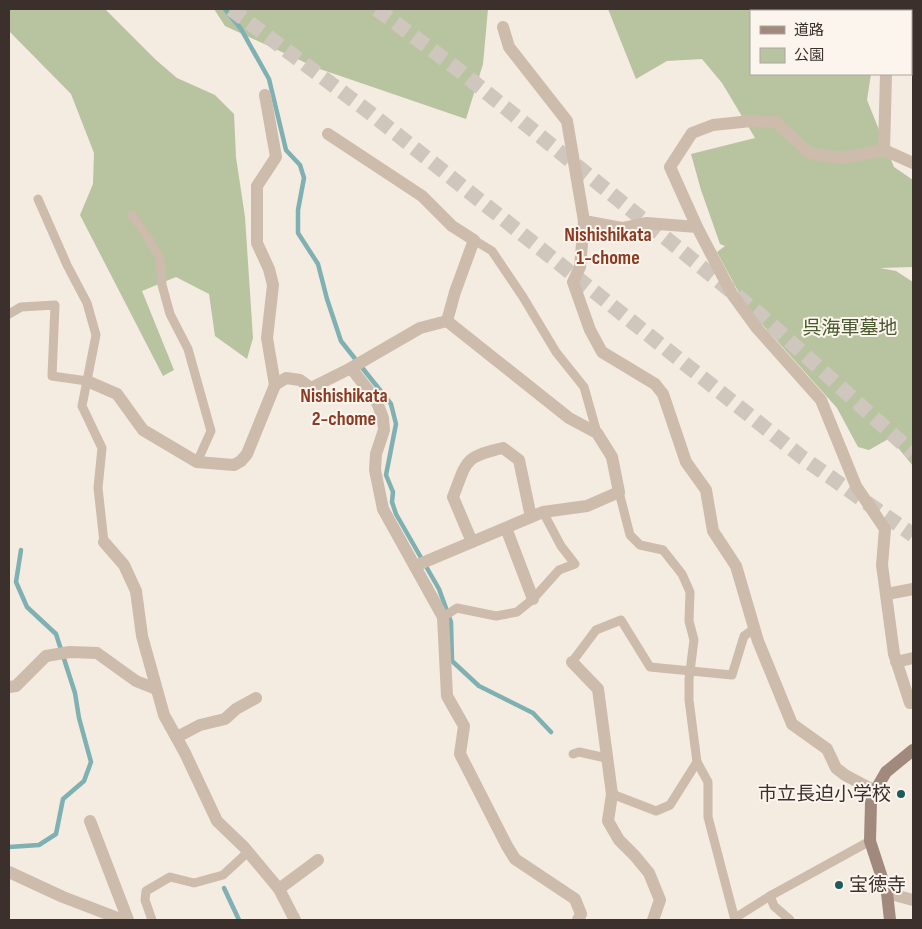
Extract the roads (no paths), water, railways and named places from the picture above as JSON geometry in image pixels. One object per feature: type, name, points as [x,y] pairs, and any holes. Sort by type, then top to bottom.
[{"type":"street","points":[[503,28],[509,46],[568,121],[584,221],[580,267],[573,282],[590,330],[602,352],[655,384],[663,394],[686,462],[706,490],[713,531],[736,566],[754,630],[792,724],[827,749],[836,768],[845,775],[875,790]]},
{"type":"street","points":[[884,150],[886,75]]},
{"type":"street","points":[[87,381],[117,394],[143,430],[197,462],[234,465],[241,462],[247,454],[275,385],[267,338],[272,285],[269,269],[257,243],[258,186],[276,156],[265,95]]},
{"type":"street","points":[[913,163],[884,150],[842,158],[809,153],[776,122],[752,121],[713,124],[692,133],[670,167],[697,227],[732,294],[756,327],[821,400],[856,486],[886,529],[882,565],[896,662],[910,703],[913,703]]},
{"type":"street","points":[[328,134],[422,196],[452,226],[474,240],[455,292],[447,321]]},
{"type":"street","points":[[584,221],[622,228],[646,223],[697,227]]},
{"type":"street","points":[[275,385],[286,378],[300,380],[311,388],[351,368],[420,328],[447,321]]},
{"type":"street","points":[[415,566],[537,515],[588,506],[619,492],[612,457],[597,433],[569,418],[447,321]]},
{"type":"street","points":[[351,368],[376,400],[384,418],[384,430],[376,454],[375,470],[383,509],[443,617],[447,696],[464,726],[460,754],[515,859],[575,899],[581,914],[578,920]]},
{"type":"street","points":[[472,542],[453,497],[468,461],[480,453],[502,448],[519,460],[537,515]]},
{"type":"street","points":[[506,528],[533,599]]},
{"type":"street","points":[[104,542],[124,565],[136,591],[142,636],[164,716],[177,738],[217,821],[248,852],[279,889],[295,920]]},
{"type":"street","points":[[887,594],[913,589]]},
{"type":"street","points":[[9,687],[16,686],[46,656],[70,652],[97,653],[136,681],[156,689]]},
{"type":"street","points":[[896,662],[913,658]]},
{"type":"street","points":[[572,662],[598,689],[612,794],[608,821],[619,840],[649,873],[660,900],[653,920]]},
{"type":"street","points":[[177,738],[200,725],[225,718],[236,709],[256,698]]},
{"type":"street","points":[[890,920],[887,893],[870,841],[871,802],[875,790],[886,772],[913,750]]},
{"type":"street","points":[[90,821],[128,920]]},
{"type":"street","points":[[279,889],[318,860]]},
{"type":"street","points":[[9,872],[102,917],[123,920]]},
{"type":"street","points":[[887,893],[913,900]]},
{"type":"lane","points":[[38,199],[67,265],[87,303],[96,335],[82,406],[102,448],[98,488],[104,542]]},
{"type":"lane","points":[[132,215],[160,258],[164,292],[170,314],[188,349],[211,431],[197,462]]},
{"type":"lane","points":[[474,240],[492,250],[523,296],[556,352],[584,387],[597,433]]},
{"type":"lane","points":[[9,314],[21,307],[55,305],[52,376],[87,381]]},
{"type":"lane","points":[[619,492],[630,535],[640,545],[663,550],[682,574],[690,592],[689,621],[694,640],[688,700],[697,762],[708,782],[708,817],[735,919],[770,896],[870,841]]},
{"type":"lane","points":[[443,617],[457,608],[496,616],[517,612],[533,599],[559,570],[575,564],[537,515]]},
{"type":"lane","points":[[572,662],[596,630],[621,620],[650,667],[732,675],[744,636],[754,630]]},
{"type":"lane","points":[[573,754],[580,752],[606,758]]},
{"type":"lane","points":[[612,794],[656,811],[670,805],[697,762]]},
{"type":"lane","points":[[152,920],[145,900],[146,891],[170,877],[194,883],[223,875],[248,852]]},
{"type":"lane","points":[[770,896],[774,906],[790,920]]},
{"type":"waterway","points":[[225,9],[241,29],[269,79],[286,150],[300,165],[304,178],[298,210],[298,233],[318,264],[341,341],[391,404],[396,424],[386,475],[393,492],[392,502],[396,514],[439,589],[451,622],[452,661],[479,686],[533,713],[551,732]]},
{"type":"waterway","points":[[9,847],[39,845],[56,834],[63,799],[84,781],[91,762],[79,718],[75,693],[56,634],[27,607],[16,582],[21,550]]},
{"type":"waterway","points":[[224,888],[239,920]]},
{"type":"tunnel","points":[[231,9],[369,112],[803,458],[913,535]]},
{"type":"tunnel","points":[[377,9],[460,71],[763,317],[913,453]]},
{"type":"place","name":"市立長迫小学校","points":[[901,794]]},
{"type":"place","name":"宝徳寺","points":[[839,885]]},
{"type":"district","name":"Nishishikata 1-chome","points":[[608,246]]},
{"type":"district","name":"Nishishikata 2-chome","points":[[344,408]]},
{"type":"park label","name":"呉海軍墓地","points":[[850,328]]}]
